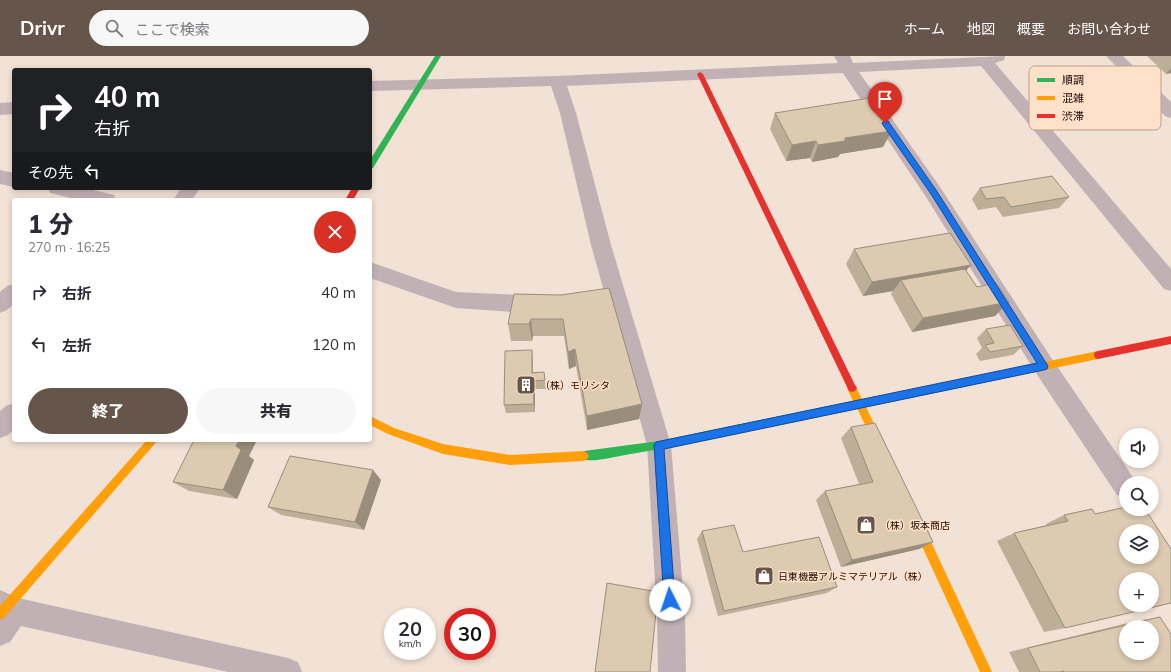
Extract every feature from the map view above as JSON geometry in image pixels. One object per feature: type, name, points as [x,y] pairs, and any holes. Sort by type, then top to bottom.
[{"type":"street","points":[[372,163],[432,68],[438,56]]},
{"type":"street","points":[[1114,56],[1124,66]]},
{"type":"street","points":[[372,86],[557,81],[700,74],[845,62],[993,58],[1029,104]]},
{"type":"street","points":[[845,62],[933,192],[1044,366],[1119,477]]},
{"type":"street","points":[[700,74],[887,460]]},
{"type":"street","points":[[557,81],[568,113],[601,245],[659,445],[671,615],[672,672]]},
{"type":"street","points":[[1161,102],[1171,112]]},
{"type":"street","points":[[0,109],[12,108]]},
{"type":"street","points":[[1050,130],[1171,283]]},
{"type":"street","points":[[0,177],[12,180]]},
{"type":"street","points":[[64,190],[98,198]]},
{"type":"street","points":[[372,271],[456,300],[560,306]]},
{"type":"street","points":[[0,286],[12,289]]},
{"type":"street","points":[[0,304],[12,292]]},
{"type":"street","points":[[595,298],[616,294]]},
{"type":"street","points":[[372,421],[391,430],[443,449],[510,460],[598,455],[659,445],[1171,340]]},
{"type":"street","points":[[0,427],[12,415]]},
{"type":"street","points":[[4,614],[151,442]]},
{"type":"street","points":[[910,510],[986,672]]},
{"type":"street","points":[[4,614],[159,642],[288,672]]},
{"type":"building","points":[[870,98],[892,131],[845,138],[845,141],[818,145],[816,141],[792,145],[775,113]]},
{"type":"building","points":[[1052,176],[1069,197],[1011,207],[1004,197],[986,199],[980,188]]},
{"type":"building","points":[[950,233],[971,265],[872,282],[854,249]]},
{"type":"building","points":[[965,269],[977,287],[996,283],[1009,302],[923,318],[901,280]]},
{"type":"building","points":[[609,288],[642,404],[587,416],[575,349],[568,352],[563,319],[531,319],[529,324],[508,324],[514,294],[561,295]]},
{"type":"building","points":[[1010,325],[1023,346],[990,352],[985,345],[994,343],[986,329]]},
{"type":"building","name":"（株）モリシタ","points":[[532,350],[532,373],[544,372],[545,380],[533,381],[534,404],[504,405],[505,351]]},
{"type":"building","name":"（株）坂本商店","points":[[875,423],[933,542],[852,560],[825,491],[873,482],[851,427]]},
{"type":"building","points":[[193,442],[238,442],[236,446],[241,450],[223,490],[173,482]]},
{"type":"building","points":[[290,456],[373,470],[355,522],[268,507]]},
{"type":"building","points":[[1092,509],[1095,514],[1119,509],[1119,516],[1150,516],[1155,524],[1119,524],[1119,564],[1159,564],[1159,531],[1171,549],[1171,603],[1159,606],[1159,572],[1119,572],[1119,612],[1133,612],[1065,628],[1014,533],[1068,521],[1064,515]]},
{"type":"building","name":"日東機器アルミマテリアル（株）","points":[[734,525],[743,552],[819,537],[837,587],[724,611],[702,531]]},
{"type":"building","points":[[607,583],[658,592],[650,672],[595,672]]},
{"type":"building","points":[[1160,617],[1171,634],[1171,672],[1040,672],[1028,648],[1119,627],[1119,660],[1159,660],[1159,620],[1147,620]]},
{"type":"traffic: fast","points":[[372,163],[438,56]]},
{"type":"traffic: fast","points":[[584,456],[659,445],[828,410]]},
{"type":"traffic: slow","points":[[828,410],[1098,355]]},
{"type":"traffic: slow","points":[[852,388],[882,451]]},
{"type":"traffic: slow","points":[[372,421],[391,431],[443,449],[510,460],[584,456]]},
{"type":"traffic: slow","points":[[0,614],[151,442]]},
{"type":"traffic: slow","points":[[914,518],[986,672]]},
{"type":"traffic: jam","points":[[700,74],[852,388]]},
{"type":"traffic: jam","points":[[350,198],[355,190]]},
{"type":"traffic: jam","points":[[1098,355],[1171,340]]},
{"type":"place","name":"（株）モリシタ","points":[[526,385]]},
{"type":"place","name":"（株）坂本商店","points":[[866,525]]},
{"type":"place","name":"日東機器アルミマテリアル（株）","points":[[764,576]]},
{"type":"route","points":[[670,600],[659,445],[1044,366],[933,192],[885,123]]}]
